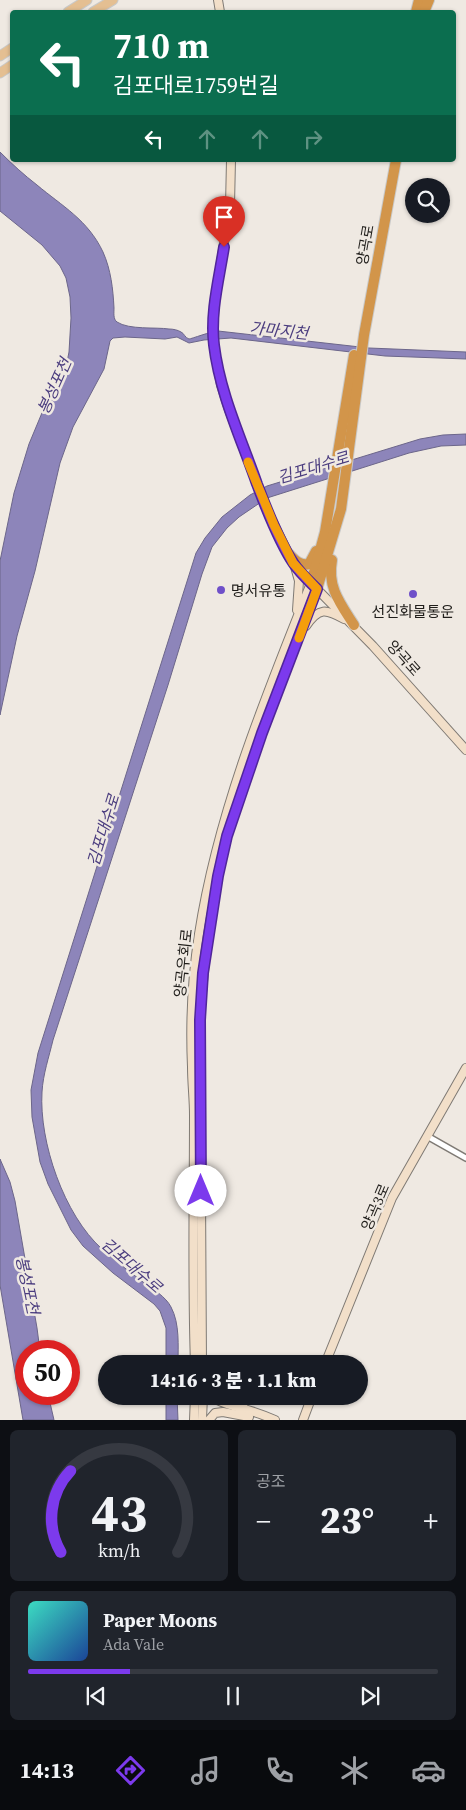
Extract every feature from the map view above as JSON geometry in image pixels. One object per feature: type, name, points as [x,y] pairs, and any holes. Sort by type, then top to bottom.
[{"type":"highway","name":"양곡로","points":[[361,335],[389,162]]},
{"type":"highway","name":"양곡로","points":[[361,335],[396,162]]},
{"type":"highway","points":[[354,625],[330,582],[330,571],[344,489],[361,335]]},
{"type":"highway","points":[[314,586],[332,494],[337,456],[357,362]]},
{"type":"highway","points":[[314,586],[341,509]]},
{"type":"highway","points":[[291,559],[300,564],[309,564],[325,532]]},
{"type":"main road","points":[[71,10],[87,0]]},
{"type":"main road","points":[[96,10],[111,0]]},
{"type":"main road","points":[[231,162],[230,205],[215,300],[214,346],[229,410],[258,487],[299,581],[299,595],[294,624]]},
{"type":"main road","name":"양곡로","points":[[291,559],[314,586],[354,625],[466,750]]},
{"type":"main road","name":"양곡우회로","points":[[195,1355],[192,1290],[194,1110],[191,1026],[199,935],[213,858],[223,819],[294,624],[314,586]]},
{"type":"main road","name":"양곡우회로","points":[[202,1355],[200,1020],[203,973],[209,929],[227,836],[262,733],[296,645],[314,586]]},
{"type":"main road","points":[[296,645],[312,617],[319,612],[325,610],[336,614],[354,625]]},
{"type":"main road","name":"양곡3로","points":[[329,1355],[392,1198],[466,1068]]},
{"type":"main road","points":[[201,1329],[205,1355]]},
{"type":"main road","points":[[194,1420],[197,1405]]},
{"type":"main road","points":[[200,1405],[202,1420]]},
{"type":"main road","points":[[232,1405],[252,1415]]},
{"type":"main road","points":[[239,1405],[252,1415]]},
{"type":"main road","points":[[303,1420],[309,1405]]},
{"type":"main road","points":[[209,1420],[215,1413],[223,1412],[275,1420]]},
{"type":"street","points":[[427,1136],[466,1158]]},
{"type":"water","points":[[0,152],[27,177],[74,214],[90,231],[106,259],[113,294],[114,318],[122,325],[175,330],[189,339],[218,331],[369,348],[466,352],[466,359],[385,356],[231,338],[189,343],[177,337],[165,339],[113,338],[110,341],[104,369],[73,427],[60,463],[35,571],[17,636],[0,715],[0,561],[14,493],[29,444],[44,408],[67,362],[71,318],[70,297],[66,278],[60,266],[42,245],[0,211]]},
{"type":"water","points":[[466,434],[466,445],[441,446],[409,453],[267,498],[239,517],[227,528],[212,547],[53,1040],[45,1072],[42,1112],[50,1155],[57,1176],[66,1198],[88,1235],[122,1266],[159,1293],[171,1307],[176,1321],[178,1355],[166,1355],[166,1328],[160,1311],[83,1246],[71,1230],[48,1184],[40,1162],[32,1117],[31,1090],[38,1053],[196,553],[205,538],[222,517],[250,495],[267,486],[420,439]]},
{"type":"water","name":"봉성포천","points":[[0,1159],[10,1182],[15,1201],[39,1340],[15,1340],[15,1373],[0,1285]]},
{"type":"water","points":[[20,1405],[51,1405],[54,1420],[23,1420]]},
{"type":"water","points":[[166,1405],[177,1405],[178,1420],[166,1420]]},
{"type":"slow traffic","points":[[248,462],[265,506],[293,563],[317,589],[299,638]]},
{"type":"place","name":"명서유통","points":[[221,590]]},
{"type":"place","name":"선진화물통운","points":[[413,594]]},
{"type":"route","points":[[201,1191],[200,1020],[203,973],[218,876],[227,836],[262,733],[317,589],[293,563],[265,506],[235,428],[222,385],[214,346],[213,325],[215,300],[224,247]]},
{"type":"water label","name":"가마지천","points":[[279,330]]},
{"type":"water label","name":"김포대수로","points":[[313,467]]},
{"type":"water label","name":"김포대수로","points":[[103,830]]},
{"type":"water label","name":"김포대수로","points":[[132,1265]]}]
